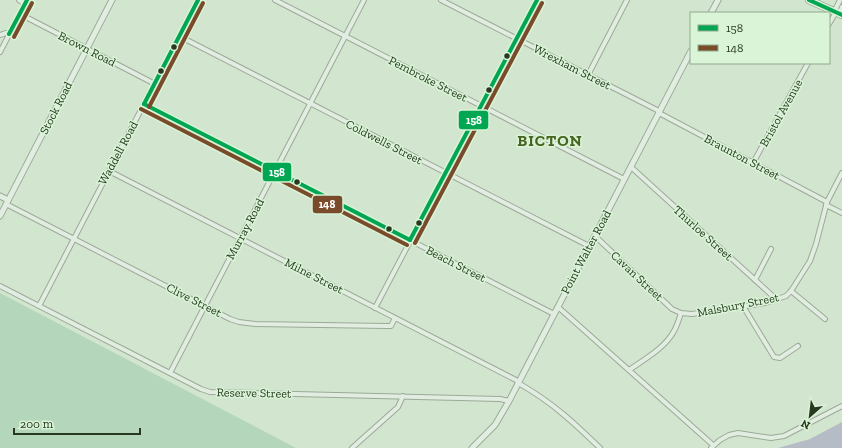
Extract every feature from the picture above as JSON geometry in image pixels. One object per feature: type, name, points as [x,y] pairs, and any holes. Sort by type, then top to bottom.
[{"type":"main road","points":[[808,0],[839,11]]},
{"type":"main road","points":[[817,0],[839,11]]},
{"type":"street","points":[[0,52],[26,2],[19,0]]},
{"type":"street","name":"Stock Road","points":[[0,216],[112,0]]},
{"type":"street","name":"Waddell Road","points":[[39,306],[198,0]]},
{"type":"street","name":"Pembroke Street","points":[[275,0],[624,179]]},
{"type":"street","name":"Murray Road","points":[[170,373],[364,0]]},
{"type":"street","name":"Wrexham Street","points":[[441,0],[449,2],[659,112]]},
{"type":"street","points":[[375,308],[537,0]]},
{"type":"street","points":[[588,75],[627,0]]},
{"type":"street","points":[[712,12],[718,0]]},
{"type":"street","points":[[830,23],[839,11],[840,0]]},
{"type":"street","name":"Brown Road","points":[[20,14],[155,84]]},
{"type":"street","points":[[0,35],[6,33],[9,34]]},
{"type":"street","name":"Coldwells Street","points":[[179,36],[589,246]]},
{"type":"street","name":"Point Walter Road","points":[[473,448],[495,425],[509,401],[690,53]]},
{"type":"street","name":"Bristol Avenue","points":[[753,163],[807,64]]},
{"type":"street","name":"Beach Street","points":[[144,104],[554,314]]},
{"type":"street","name":"Braunton Street","points":[[659,112],[842,213]]},
{"type":"street","name":"Thurloe Street","points":[[631,166],[776,300]]},
{"type":"street","name":"Milne Street","points":[[109,171],[516,380],[518,383],[554,405],[600,448]]},
{"type":"street","name":"Malsbury Street","points":[[629,370],[654,353],[670,338],[675,330],[680,313],[692,314],[766,303],[786,296],[791,291],[810,260],[816,244],[826,203],[842,173]]},
{"type":"street","name":"Clive Street","points":[[0,196],[7,202],[74,239],[230,319],[246,324],[390,326],[395,318]]},
{"type":"street","name":"Cavan Street","points":[[595,236],[672,309],[680,313]]},
{"type":"street","points":[[755,280],[771,249]]},
{"type":"street","name":"Reserve Street","points":[[0,286],[201,390],[210,392],[403,396],[500,399],[509,401]]},
{"type":"street","points":[[791,291],[825,319]]},
{"type":"street","points":[[743,306],[774,357],[780,358],[798,346]]},
{"type":"street","points":[[558,307],[712,447],[729,435],[738,433],[772,438],[784,436],[842,406]]},
{"type":"street","points":[[352,448],[398,407],[403,396]]},
{"type":"green space","points":[[0,293],[296,448],[0,448]]},
{"type":"shaded area","points":[[842,422],[842,448],[778,448],[810,439]]},
{"type":"transit line","name":"158","points":[[9,34],[27,0]]},
{"type":"transit line","name":"158","points":[[144,104],[198,0]]},
{"type":"transit line","name":"158","points":[[410,240],[537,0]]},
{"type":"transit line","name":"158","points":[[809,0],[842,15]]},
{"type":"transit line","name":"148","points":[[14,37],[32,3]]},
{"type":"transit line","name":"148","points":[[149,107],[203,3]]},
{"type":"transit line","name":"148","points":[[415,243],[542,3]]},
{"type":"transit line","name":"158","points":[[144,104],[410,240]]},
{"type":"transit line","name":"148","points":[[141,109],[407,245]]},
{"type":"district","name":"BICTON","points":[[550,140]]}]
